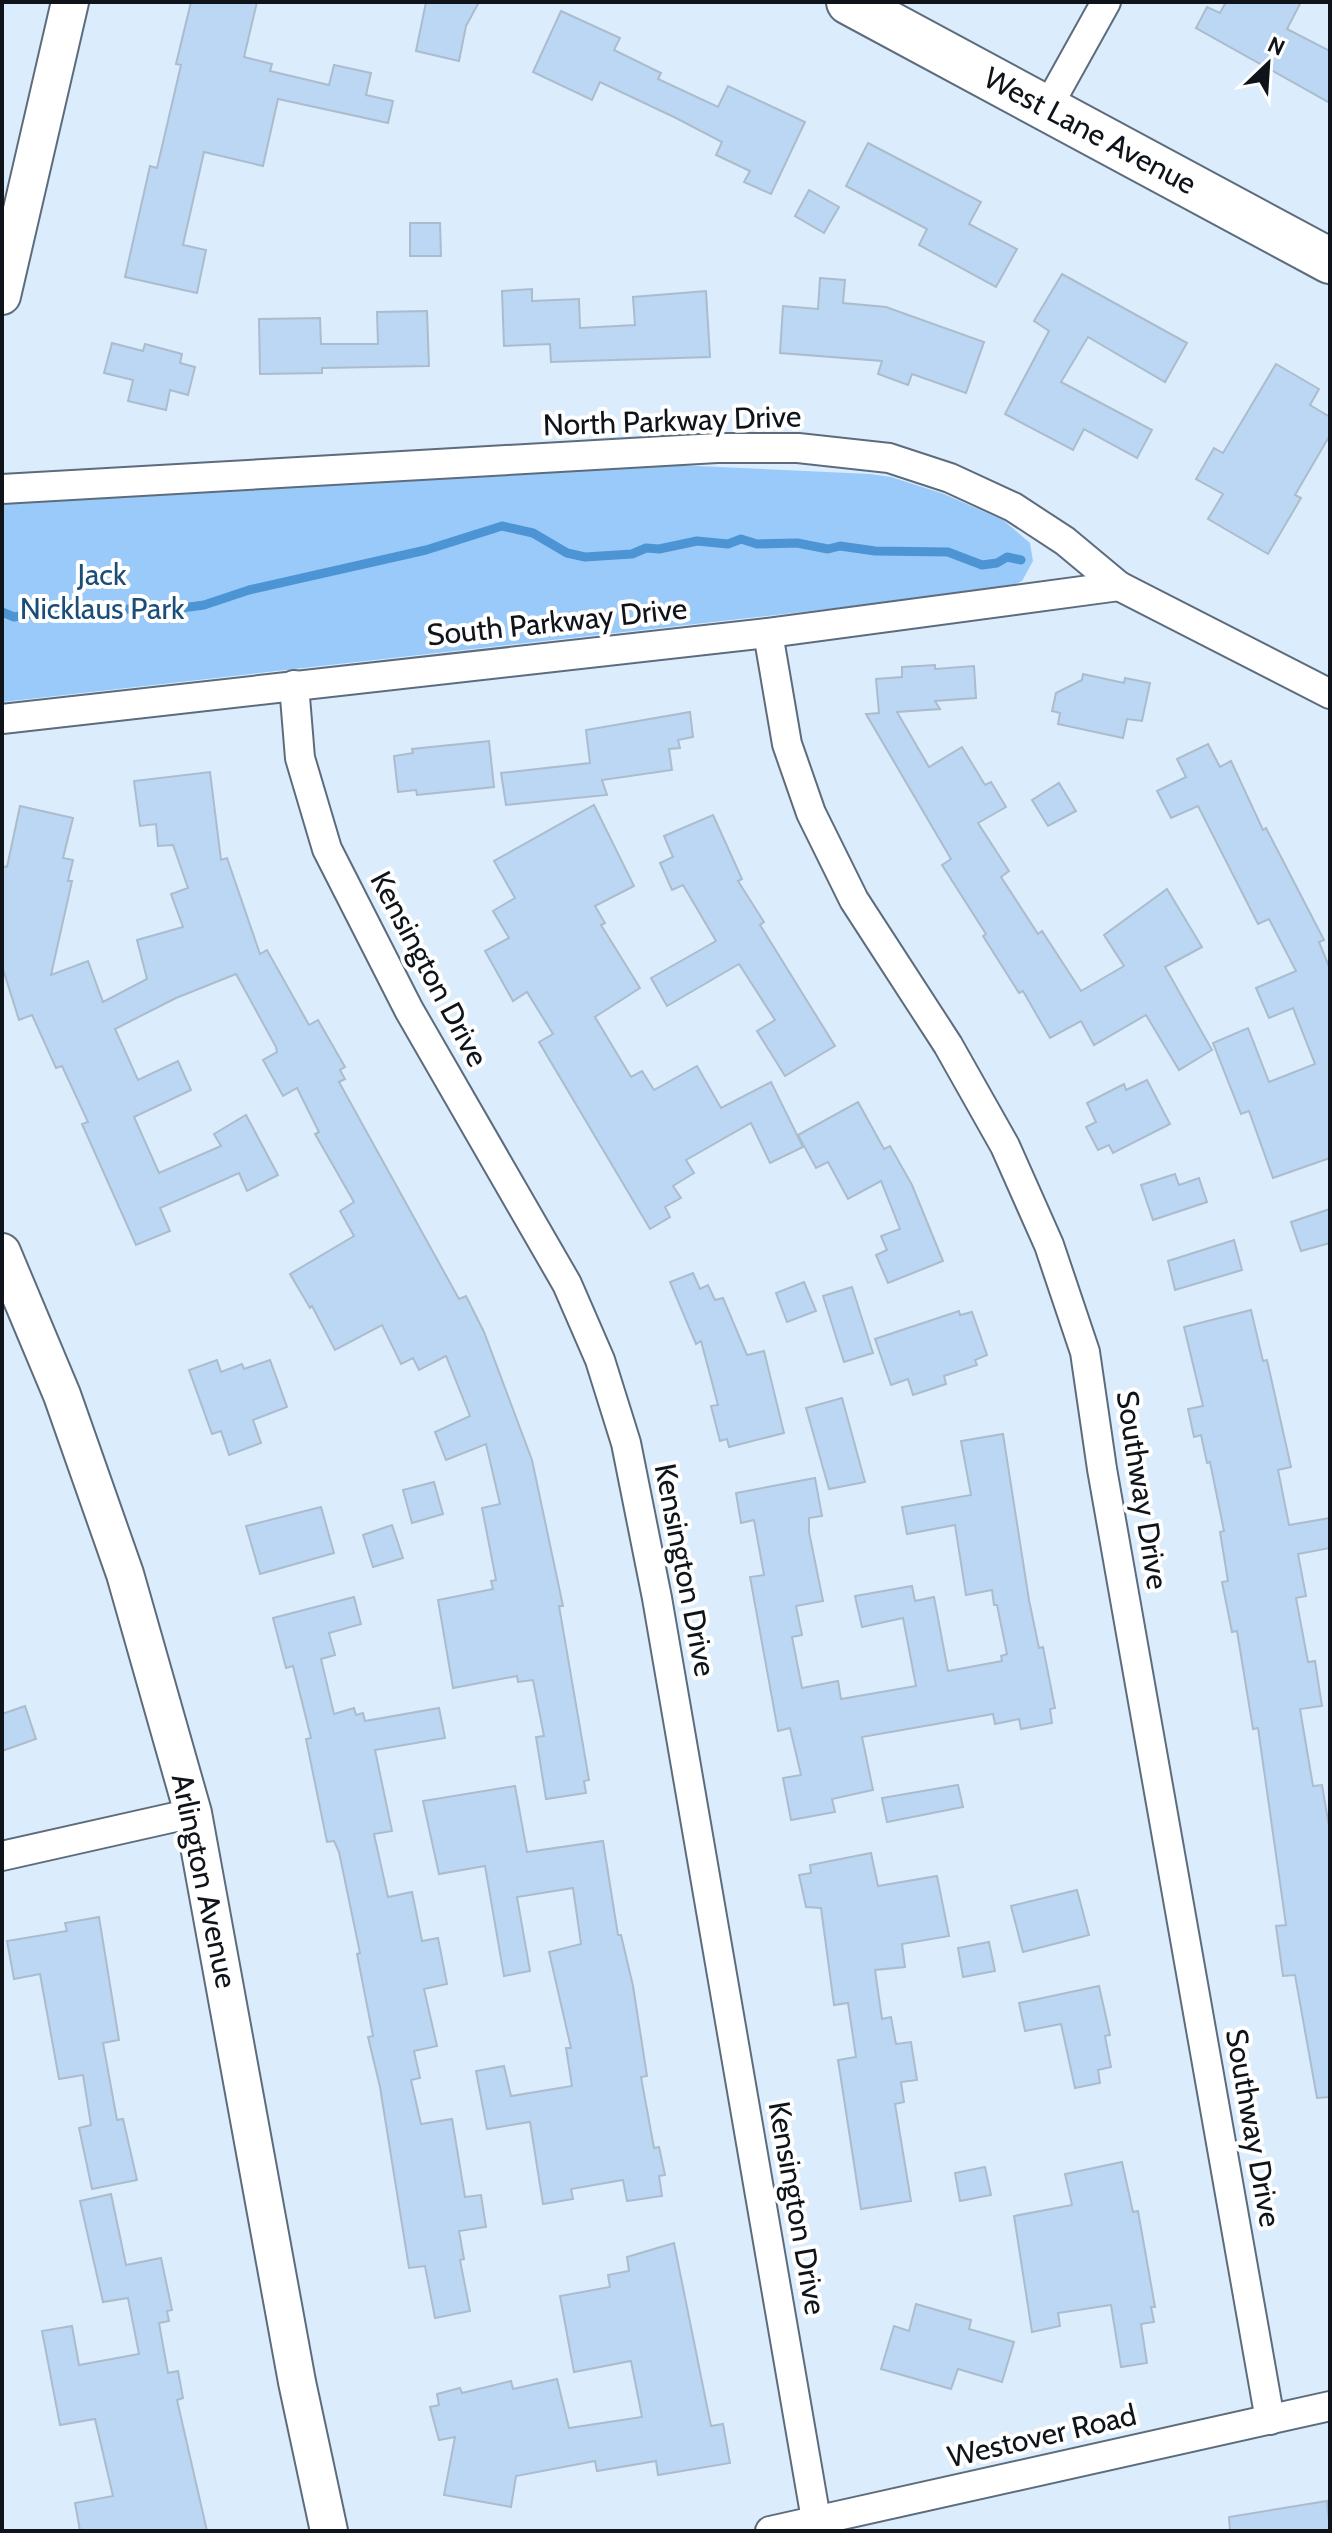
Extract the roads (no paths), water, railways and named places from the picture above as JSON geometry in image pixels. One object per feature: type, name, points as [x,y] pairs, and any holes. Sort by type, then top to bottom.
[{"type":"main road","name":"West Lane Avenue","points":[[849,2],[1330,261]]},
{"type":"street","points":[[2,296],[70,2]]},
{"type":"street","points":[[1047,108],[1106,2]]},
{"type":"street","name":"North Parkway Drive","points":[[2,489],[717,448],[798,448],[889,458],[950,478],[1013,507],[1065,541],[1119,586],[1330,694]]},
{"type":"street","name":"South Parkway Drive","points":[[2,719],[768,633],[1119,586]]},
{"type":"street","name":"Southway Drive","points":[[768,633],[787,744],[811,813],[854,900],[948,1045],[1005,1146],[1049,1245],[1085,1352],[1102,1469],[1270,2420]]},
{"type":"street","name":"Kensington Drive","points":[[294,685],[300,758],[327,849],[409,1010],[567,1284],[600,1360],[626,1443],[657,1598],[817,2526]]},
{"type":"street","name":"Arlington Avenue","points":[[2,1252],[62,1395],[125,1574],[193,1813],[297,2382],[329,2531]]},
{"type":"street","points":[[2,1856],[193,1813]]},
{"type":"street","name":"Westover Road","points":[[770,2531],[817,2526],[1330,2406]]},
{"type":"waterway","points":[[2,612],[14,617],[72,606],[160,611],[204,605],[249,590],[426,550],[502,526],[533,533],[567,553],[585,557],[632,554],[646,548],[659,549],[697,541],[728,544],[741,539],[757,544],[797,543],[828,549],[840,546],[875,551],[948,552],[982,565],[997,563],[1007,557],[1021,560]]},
{"type":"park label","name":"Jack Nicklaus Park","points":[[102,592]]}]
